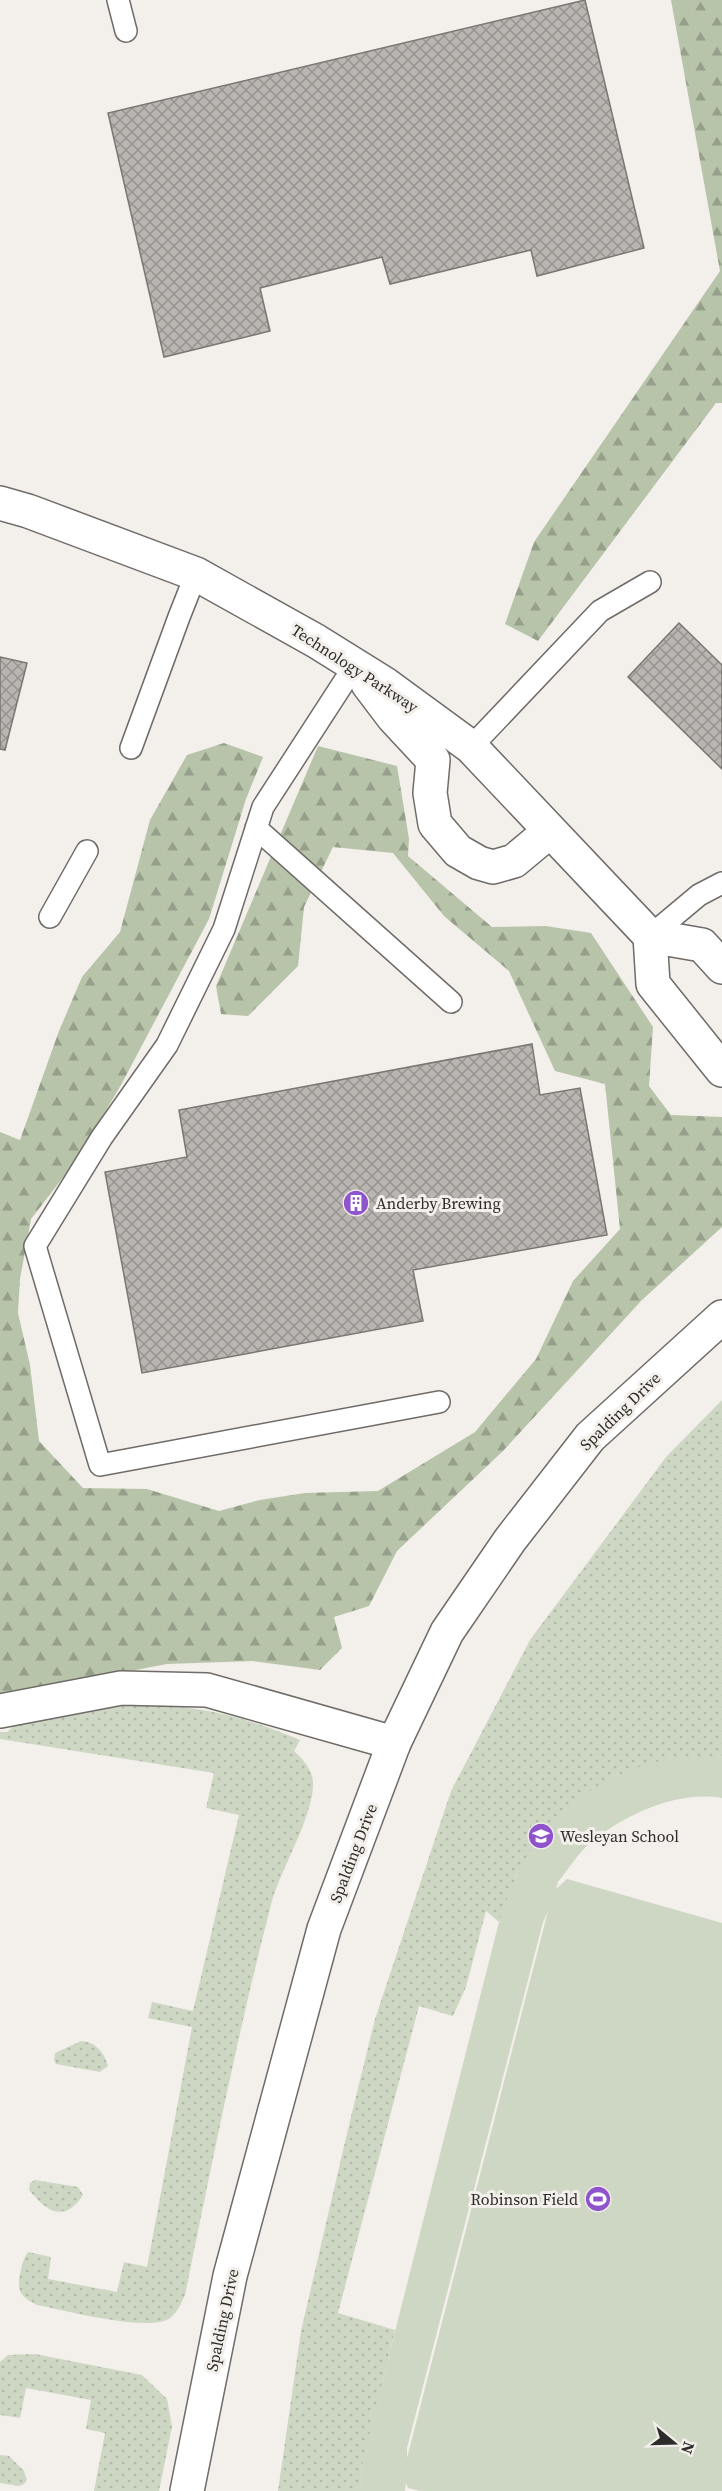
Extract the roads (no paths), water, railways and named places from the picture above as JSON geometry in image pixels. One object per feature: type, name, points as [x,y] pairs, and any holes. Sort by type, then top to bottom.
[{"type":"street","name":"Technology Parkway","points":[[0,503],[28,511],[196,574],[316,641],[385,684],[471,747],[647,933]]},
{"type":"street","points":[[355,665],[393,717],[433,760],[430,793],[435,824],[458,851],[479,863],[492,867],[514,861],[550,831]]},
{"type":"street","points":[[722,967],[702,945],[647,933],[653,984],[722,1070]]},
{"type":"street","name":"Spalding Drive","points":[[187,2491],[230,2276],[324,1929],[394,1743],[447,1632],[510,1540],[590,1437],[722,1317]]},
{"type":"street","points":[[0,1711],[121,1688],[207,1690],[394,1743]]},
{"type":"lane","points":[[118,0],[126,31]]},
{"type":"lane","points":[[131,748],[178,616],[196,574]]},
{"type":"lane","points":[[471,747],[600,611],[650,582]]},
{"type":"lane","points":[[355,665],[263,807],[224,929],[167,1045],[102,1137],[35,1246],[100,1465],[439,1402]]},
{"type":"lane","points":[[256,828],[451,1002]]},
{"type":"lane","points":[[50,917],[87,851]]},
{"type":"lane","points":[[647,933],[699,895],[722,883]]},
{"type":"place","name":"Anderby Brewing","points":[[356,1203]]},
{"type":"place","name":"Wesleyan School","points":[[541,1836]]},
{"type":"place","name":"Robinson Field","points":[[598,2199]]}]
